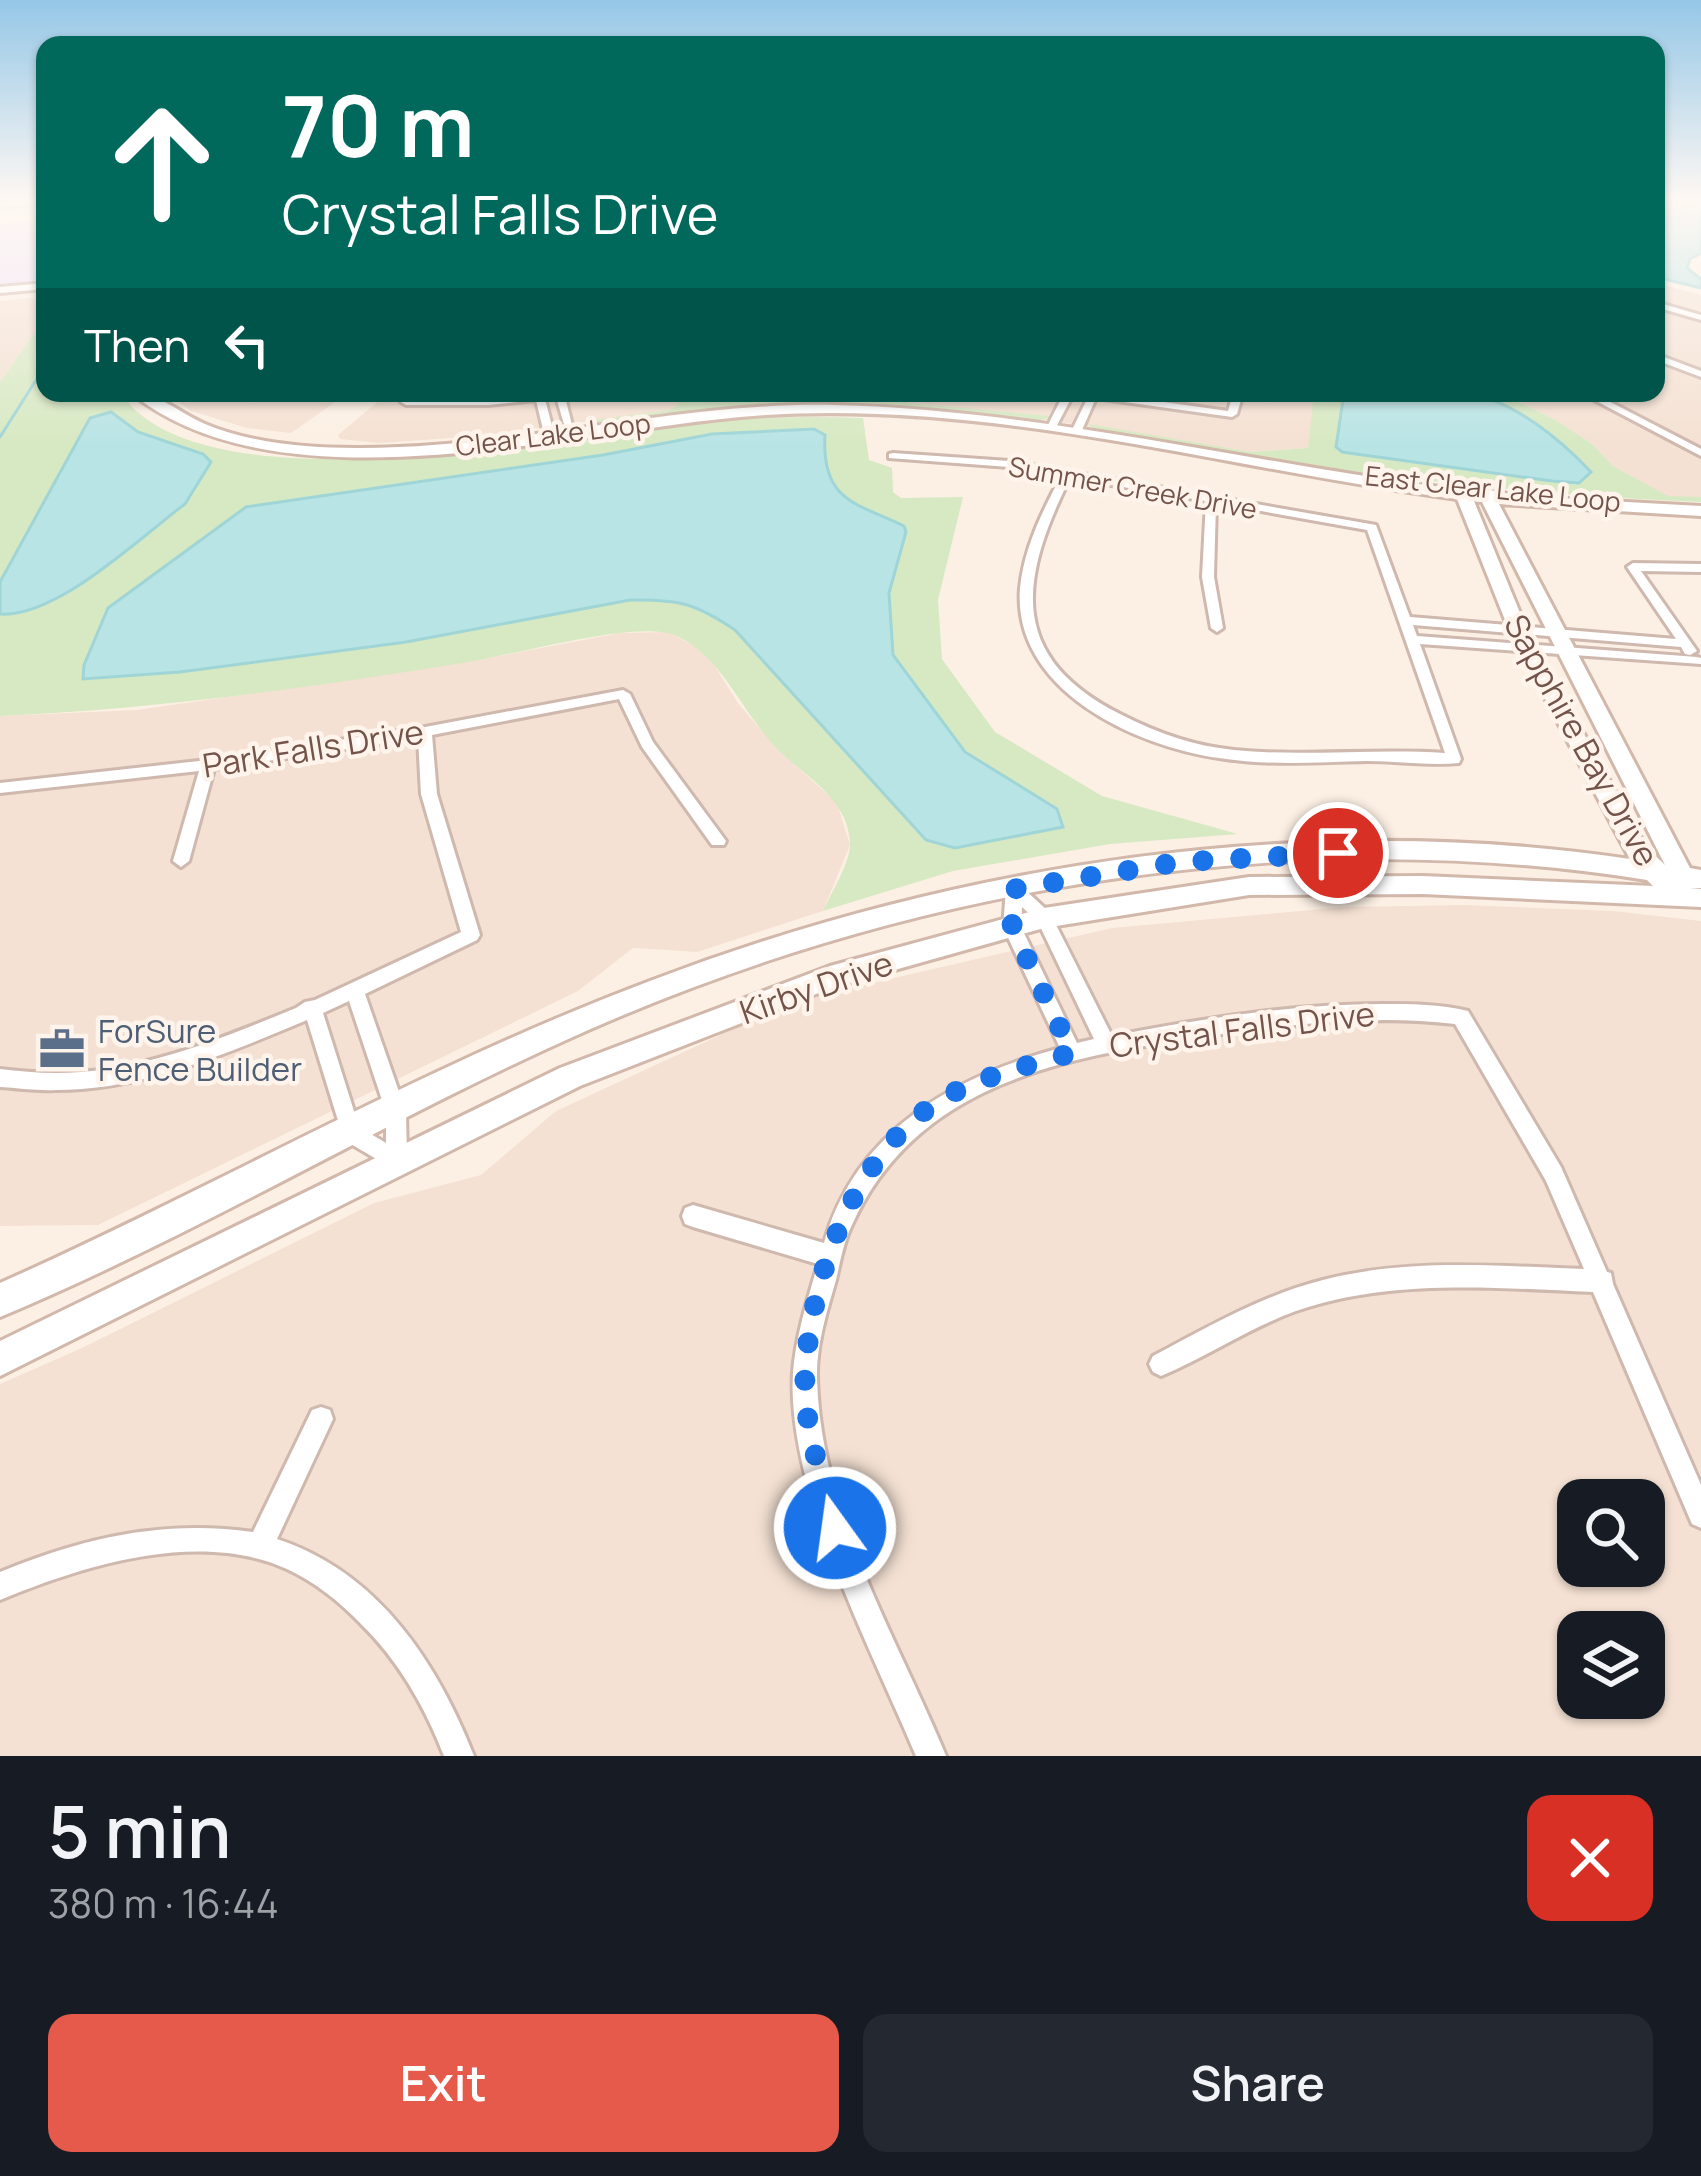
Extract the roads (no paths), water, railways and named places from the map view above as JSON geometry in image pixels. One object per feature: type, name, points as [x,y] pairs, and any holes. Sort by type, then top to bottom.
[{"type":"street","points":[[0,293],[36,290]]},
{"type":"street","points":[[1665,307],[1701,319]]},
{"type":"street","points":[[1665,360],[1701,374]]},
{"type":"street","name":"Clear Lake Loop","points":[[152,402],[173,418],[223,436],[328,451],[426,450],[718,413],[807,409],[957,416],[1052,427],[1285,466]]},
{"type":"street","points":[[541,402],[550,434]]},
{"type":"street","points":[[567,402],[571,431]]},
{"type":"street","points":[[1052,427],[1064,402]]},
{"type":"street","points":[[1077,430],[1086,402]]},
{"type":"street","points":[[1146,402],[1232,414],[1235,402]]},
{"type":"street","points":[[1603,402],[1701,453]]},
{"type":"street","name":"Summer Creek Drive","points":[[893,456],[990,462],[1372,527],[1408,621]]},
{"type":"street","name":"East Clear Lake Loop","points":[[1285,466],[1475,495],[1618,510],[1701,508]]},
{"type":"street","points":[[1066,476],[1047,509],[1028,572],[1030,640],[1077,697],[1103,715],[1161,739],[1233,755],[1385,754],[1454,759],[1408,621],[1523,639],[1686,644]]},
{"type":"street","name":"Sapphire Bay Drive","points":[[1475,495],[1523,639],[1652,872]]},
{"type":"street","name":"Sapphire Bay Drive","points":[[1475,495],[1560,642],[1689,887]]},
{"type":"street","points":[[1211,502],[1208,577],[1216,628]]},
{"type":"street","points":[[1699,664],[1633,567],[1701,568]]},
{"type":"street","points":[[1414,640],[1523,639]]},
{"type":"street","points":[[1560,642],[1699,664]]},
{"type":"street","name":"Park Falls Drive","points":[[0,788],[208,765],[424,732],[623,694],[647,744],[718,841]]},
{"type":"street","points":[[0,1078],[50,1083],[136,1073],[185,1059],[471,934],[429,794],[424,732]]},
{"type":"street","points":[[181,861],[208,765]]},
{"type":"street","name":"Kirby Drive","points":[[0,1300],[517,1051],[658,989],[914,908],[1180,862],[1271,854],[1541,857],[1652,872],[1689,887]]},
{"type":"street","name":"Kirby Drive","points":[[0,1359],[570,1077],[830,977],[1044,918],[1249,886],[1689,887]]},
{"type":"street","points":[[1014,889],[1044,918],[1106,1044]]},
{"type":"street","points":[[1014,889],[1012,927],[1072,1053]]},
{"type":"street","points":[[354,989],[396,1112],[397,1160]]},
{"type":"street","points":[[312,1007],[351,1133],[397,1160]]},
{"type":"street","name":"Crystal Falls Drive","points":[[931,1756],[835,1528],[811,1428],[805,1376],[826,1255],[857,1192],[912,1121],[948,1096],[989,1077],[1106,1044],[1297,1017],[1412,1010],[1460,1017],[1523,1117],[1603,1281]]},
{"type":"street","points":[[693,1216],[826,1255]]},
{"type":"street","points":[[1161,1364],[1259,1313],[1344,1286],[1461,1276],[1603,1281],[1701,1515]]},
{"type":"street","points":[[260,1546],[321,1419]]},
{"type":"street","points":[[0,1586],[104,1548],[176,1540],[260,1546],[328,1578],[375,1616],[418,1667],[459,1756]]},
{"type":"water","points":[[1668,280],[1701,280],[1701,288]]},
{"type":"water","points":[[1343,402],[1496,402],[1535,423],[1591,472],[1579,483],[1552,481],[1342,452],[1336,447]]},
{"type":"water","points":[[111,412],[138,432],[203,454],[211,462],[185,504],[97,573],[46,603],[0,614],[0,582],[90,418]]},
{"type":"water","points":[[814,429],[825,435],[829,474],[845,497],[904,526],[889,593],[893,655],[965,752],[1057,809],[1063,827],[955,848],[926,840],[735,630],[697,608],[661,600],[630,600],[406,642],[180,672],[83,679],[84,665],[108,608],[246,507],[603,455],[712,434]]},
{"type":"waterway","points":[[0,437],[36,380]]},
{"type":"place","name":"ForSure Fence Builder","points":[[62,1049]]}]
